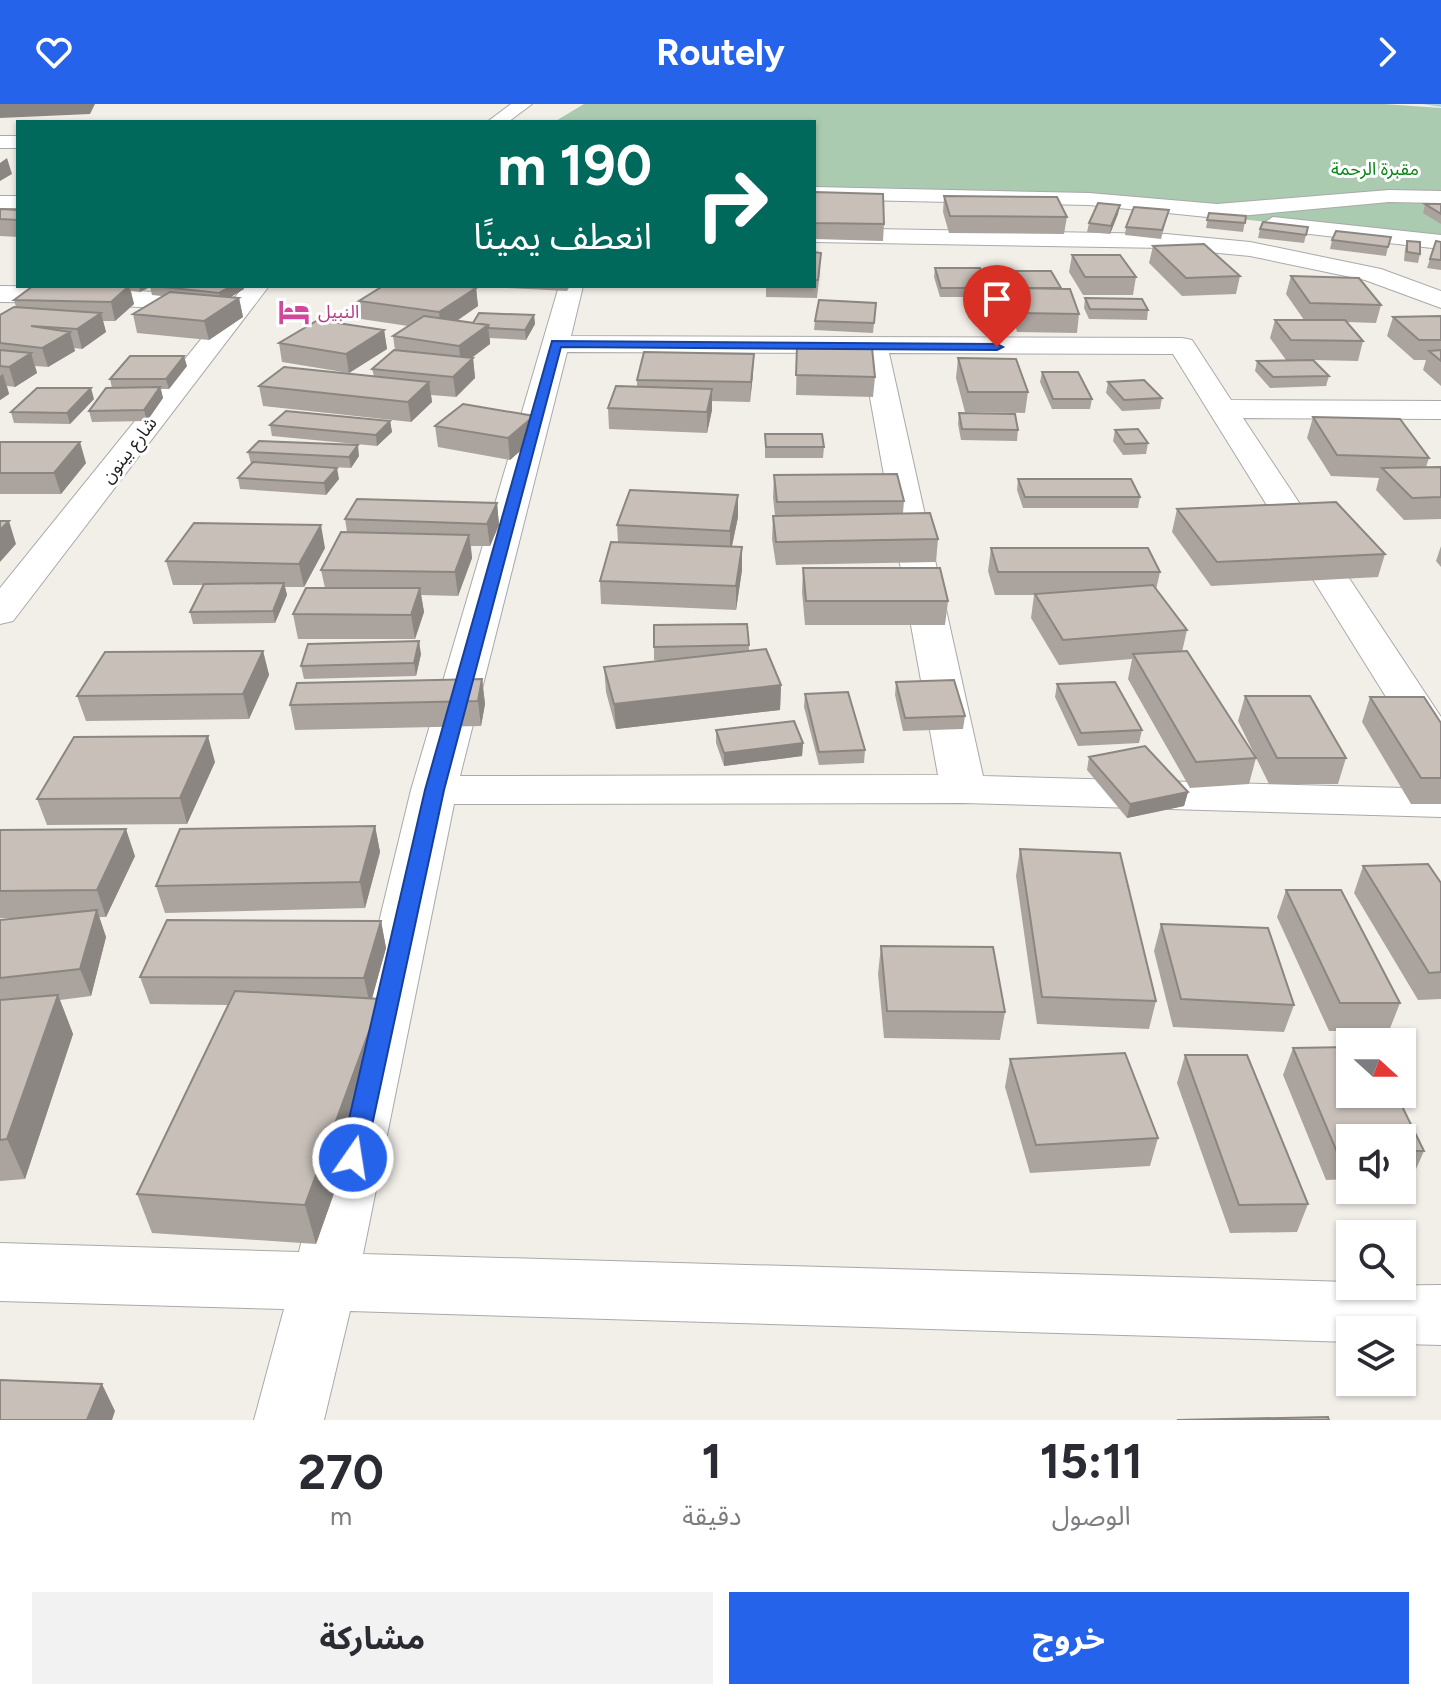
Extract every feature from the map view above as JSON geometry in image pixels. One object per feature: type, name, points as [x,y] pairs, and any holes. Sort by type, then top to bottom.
[{"type":"street","points":[[499,120],[523,104]]},
{"type":"street","points":[[816,193],[1089,199],[1217,211],[1283,226],[1441,242]]},
{"type":"street","points":[[1217,211],[1389,196],[1441,197]]},
{"type":"street","points":[[816,235],[1166,241],[1236,247],[1316,260],[1372,274],[1440,298]]},
{"type":"street","points":[[289,1420],[325,1280],[434,790],[570,288]]},
{"type":"street","points":[[0,294],[249,296]]},
{"type":"street","name":"شارع بينون","points":[[0,613],[249,296]]},
{"type":"street","points":[[556,344],[1182,346],[1441,750]]},
{"type":"street","points":[[874,347],[963,789]]},
{"type":"street","points":[[1220,409],[1441,410]]},
{"type":"street","points":[[434,790],[963,789],[1441,803]]},
{"type":"street","points":[[0,1272],[1441,1315]]},
{"type":"green space","name":"مقبرة الرحمة","points":[[584,104],[1384,104],[1441,108],[1441,241],[1085,202],[816,201],[816,120],[557,120]]},
{"type":"building","points":[[816,192],[883,194],[884,224],[816,223]]},
{"type":"building","points":[[944,196],[1057,197],[1067,217],[950,216]]},
{"type":"building","points":[[1098,203],[1120,205],[1111,226],[1089,223]]},
{"type":"building","points":[[1425,204],[1441,204],[1441,214]]},
{"type":"building","points":[[1134,207],[1169,210],[1162,230],[1126,227]]},
{"type":"building","points":[[0,209],[16,210],[16,220],[0,219]]},
{"type":"building","points":[[1209,213],[1246,216],[1245,223],[1207,220]]},
{"type":"building","points":[[1263,222],[1308,227],[1306,235],[1260,229]]},
{"type":"building","points":[[1336,231],[1391,237],[1388,247],[1332,240]]},
{"type":"building","points":[[1407,241],[1420,242],[1420,254],[1407,252]]},
{"type":"building","points":[[1436,241],[1441,242],[1441,260],[1430,259]]},
{"type":"building","points":[[1204,244],[1240,276],[1186,278],[1153,246]]},
{"type":"building","points":[[816,252],[821,253],[816,280]]},
{"type":"building","points":[[1072,255],[1120,255],[1136,277],[1085,277]]},
{"type":"building","points":[[935,268],[980,268],[988,288],[941,288]]},
{"type":"building","points":[[1008,271],[1051,271],[1061,288],[1016,288]]},
{"type":"building","points":[[1291,276],[1359,278],[1381,305],[1310,303]]},
{"type":"building","points":[[30,288],[127,288],[111,302],[14,300]]},
{"type":"building","points":[[173,288],[228,288],[219,293]]},
{"type":"building","points":[[380,288],[476,288],[439,312],[359,301]]},
{"type":"building","points":[[1012,288],[1070,289],[1079,314],[1019,313]]},
{"type":"building","points":[[170,292],[239,298],[204,321],[133,314]]},
{"type":"building","points":[[1085,298],[1142,299],[1148,310],[1090,309]]},
{"type":"building","points":[[819,300],[876,303],[874,323],[815,321]]},
{"type":"building","points":[[14,307],[101,313],[77,329],[31,326],[70,332],[42,348],[0,343],[0,315]]},
{"type":"building","points":[[479,313],[534,315],[525,330],[489,328],[488,325],[473,323]]},
{"type":"building","points":[[424,316],[488,325],[459,346],[393,336]]},
{"type":"building","points":[[1441,316],[1441,340],[1419,340],[1393,317]]},
{"type":"building","points":[[318,320],[384,330],[346,354],[279,343]]},
{"type":"building","points":[[1275,320],[1345,320],[1363,341],[1291,340]]},
{"type":"building","points":[[797,347],[872,348],[875,377],[796,375]]},
{"type":"building","points":[[0,350],[31,353],[9,367],[0,366]]},
{"type":"building","points":[[394,350],[473,358],[453,377],[372,369]]},
{"type":"building","points":[[1441,350],[1441,361],[1429,351]]},
{"type":"building","points":[[644,352],[754,354],[751,382],[637,380]]},
{"type":"building","points":[[130,356],[184,356],[166,379],[110,379]]},
{"type":"building","points":[[958,358],[1016,359],[1028,392],[968,392]]},
{"type":"building","points":[[1313,360],[1329,376],[1273,377],[1257,361]]},
{"type":"building","points":[[284,367],[429,382],[408,402],[259,386]]},
{"type":"building","points":[[1042,372],[1078,372],[1092,399],[1053,399]]},
{"type":"building","points":[[1144,380],[1162,398],[1124,400],[1108,382]]},
{"type":"building","points":[[616,386],[712,389],[707,412],[608,408]]},
{"type":"building","points":[[160,387],[144,410],[89,411],[106,388]]},
{"type":"building","points":[[37,388],[91,388],[67,413],[11,412]]},
{"type":"building","points":[[463,404],[534,416],[508,438],[435,426]]},
{"type":"building","points":[[286,411],[390,421],[376,435],[270,425]]},
{"type":"building","points":[[959,413],[1015,414],[1018,430],[962,429]]},
{"type":"building","points":[[1313,417],[1400,419],[1429,458],[1337,455]]},
{"type":"building","points":[[1138,429],[1148,443],[1125,444],[1115,430]]},
{"type":"building","points":[[765,434],[822,434],[824,447],[766,447]]},
{"type":"building","points":[[259,441],[358,445],[349,457],[248,452]]},
{"type":"building","points":[[0,442],[80,442],[54,473],[0,473]]},
{"type":"building","points":[[253,462],[337,468],[324,483],[238,478]]},
{"type":"building","points":[[1441,467],[1441,497],[1412,498],[1382,468]]},
{"type":"building","points":[[897,474],[904,501],[777,502],[774,475]]},
{"type":"building","points":[[1018,479],[1131,479],[1140,497],[1025,497]]},
{"type":"building","points":[[630,490],[738,495],[730,531],[617,525]]},
{"type":"building","points":[[357,499],[497,503],[487,524],[345,519]]},
{"type":"building","points":[[1336,502],[1385,554],[1217,562],[1177,509]]},
{"type":"building","points":[[930,513],[938,539],[776,542],[773,516]]},
{"type":"building","points":[[0,521],[9,521],[0,530]]},
{"type":"building","points":[[194,523],[321,525],[299,564],[166,561]]},
{"type":"building","points":[[341,532],[469,535],[455,572],[321,570]]},
{"type":"building","points":[[611,542],[742,547],[736,586],[600,581]]},
{"type":"building","points":[[991,548],[1148,548],[1160,572],[998,572]]},
{"type":"building","points":[[803,568],[940,568],[948,601],[806,601]]},
{"type":"building","points":[[284,583],[273,611],[190,612],[204,584]]},
{"type":"building","points":[[1153,585],[1187,630],[1063,640],[1035,594]]},
{"type":"building","points":[[306,588],[420,588],[411,615],[293,614]]},
{"type":"building","points":[[747,624],[749,645],[654,647],[654,625]]},
{"type":"building","points":[[419,641],[414,663],[301,666],[308,644]]},
{"type":"building","points":[[766,649],[781,685],[614,704],[604,667]]},
{"type":"building","points":[[263,651],[243,694],[77,696],[105,652]]},
{"type":"building","points":[[1187,651],[1256,758],[1196,762],[1133,654]]},
{"type":"building","points":[[482,679],[478,701],[290,705],[297,683]]},
{"type":"building","points":[[954,680],[965,716],[905,718],[896,682]]},
{"type":"building","points":[[1115,682],[1142,730],[1081,733],[1057,684]]},
{"type":"building","points":[[848,692],[865,750],[819,752],[805,694]]},
{"type":"building","points":[[1245,696],[1310,696],[1346,758],[1277,758]]},
{"type":"building","points":[[1370,697],[1424,697],[1441,723],[1441,778],[1421,778]]},
{"type":"building","points":[[794,721],[803,743],[724,753],[716,730]]},
{"type":"building","points":[[208,736],[180,798],[37,799],[74,737]]},
{"type":"building","points":[[1145,746],[1188,792],[1130,804],[1089,757]]},
{"type":"building","points":[[375,826],[360,882],[156,886],[180,829]]},
{"type":"building","points":[[126,829],[97,890],[0,891],[0,830]]},
{"type":"building","points":[[1020,849],[1120,853],[1156,1001],[1042,997]]},
{"type":"building","points":[[1428,864],[1441,883],[1441,972],[1429,973],[1363,866]]},
{"type":"building","points":[[1286,890],[1341,890],[1400,1003],[1340,1003]]},
{"type":"building","points":[[97,910],[80,969],[0,978],[0,920]]},
{"type":"building","points":[[167,920],[381,921],[364,978],[140,977]]},
{"type":"building","points":[[1161,924],[1268,928],[1294,1005],[1181,999]]},
{"type":"building","points":[[881,946],[993,947],[1005,1012],[887,1011]]},
{"type":"building","points":[[235,991],[381,999],[305,1205],[137,1194]]},
{"type":"building","points":[[58,995],[7,1139],[0,1140],[0,1000]]},
{"type":"building","points":[[1336,1047],[1336,1108],[1403,1108],[1411,1124],[1336,1124],[1336,1150],[1293,1048]]},
{"type":"building","points":[[1125,1053],[1158,1138],[1036,1145],[1010,1059]]},
{"type":"building","points":[[1185,1055],[1247,1055],[1308,1204],[1239,1205]]},
{"type":"building","points":[[1416,1135],[1424,1151],[1416,1151]]},
{"type":"building","points":[[0,1380],[102,1384],[87,1420],[0,1420]]},
{"type":"building","points":[[1328,1417],[1329,1420],[1177,1420]]},
{"type":"waterway","points":[[1425,104],[1441,105]]},
{"type":"place","name":"النبيل","points":[[294,312]]},
{"type":"route","points":[[353,1158],[434,790],[556,344],[997,347]]}]
